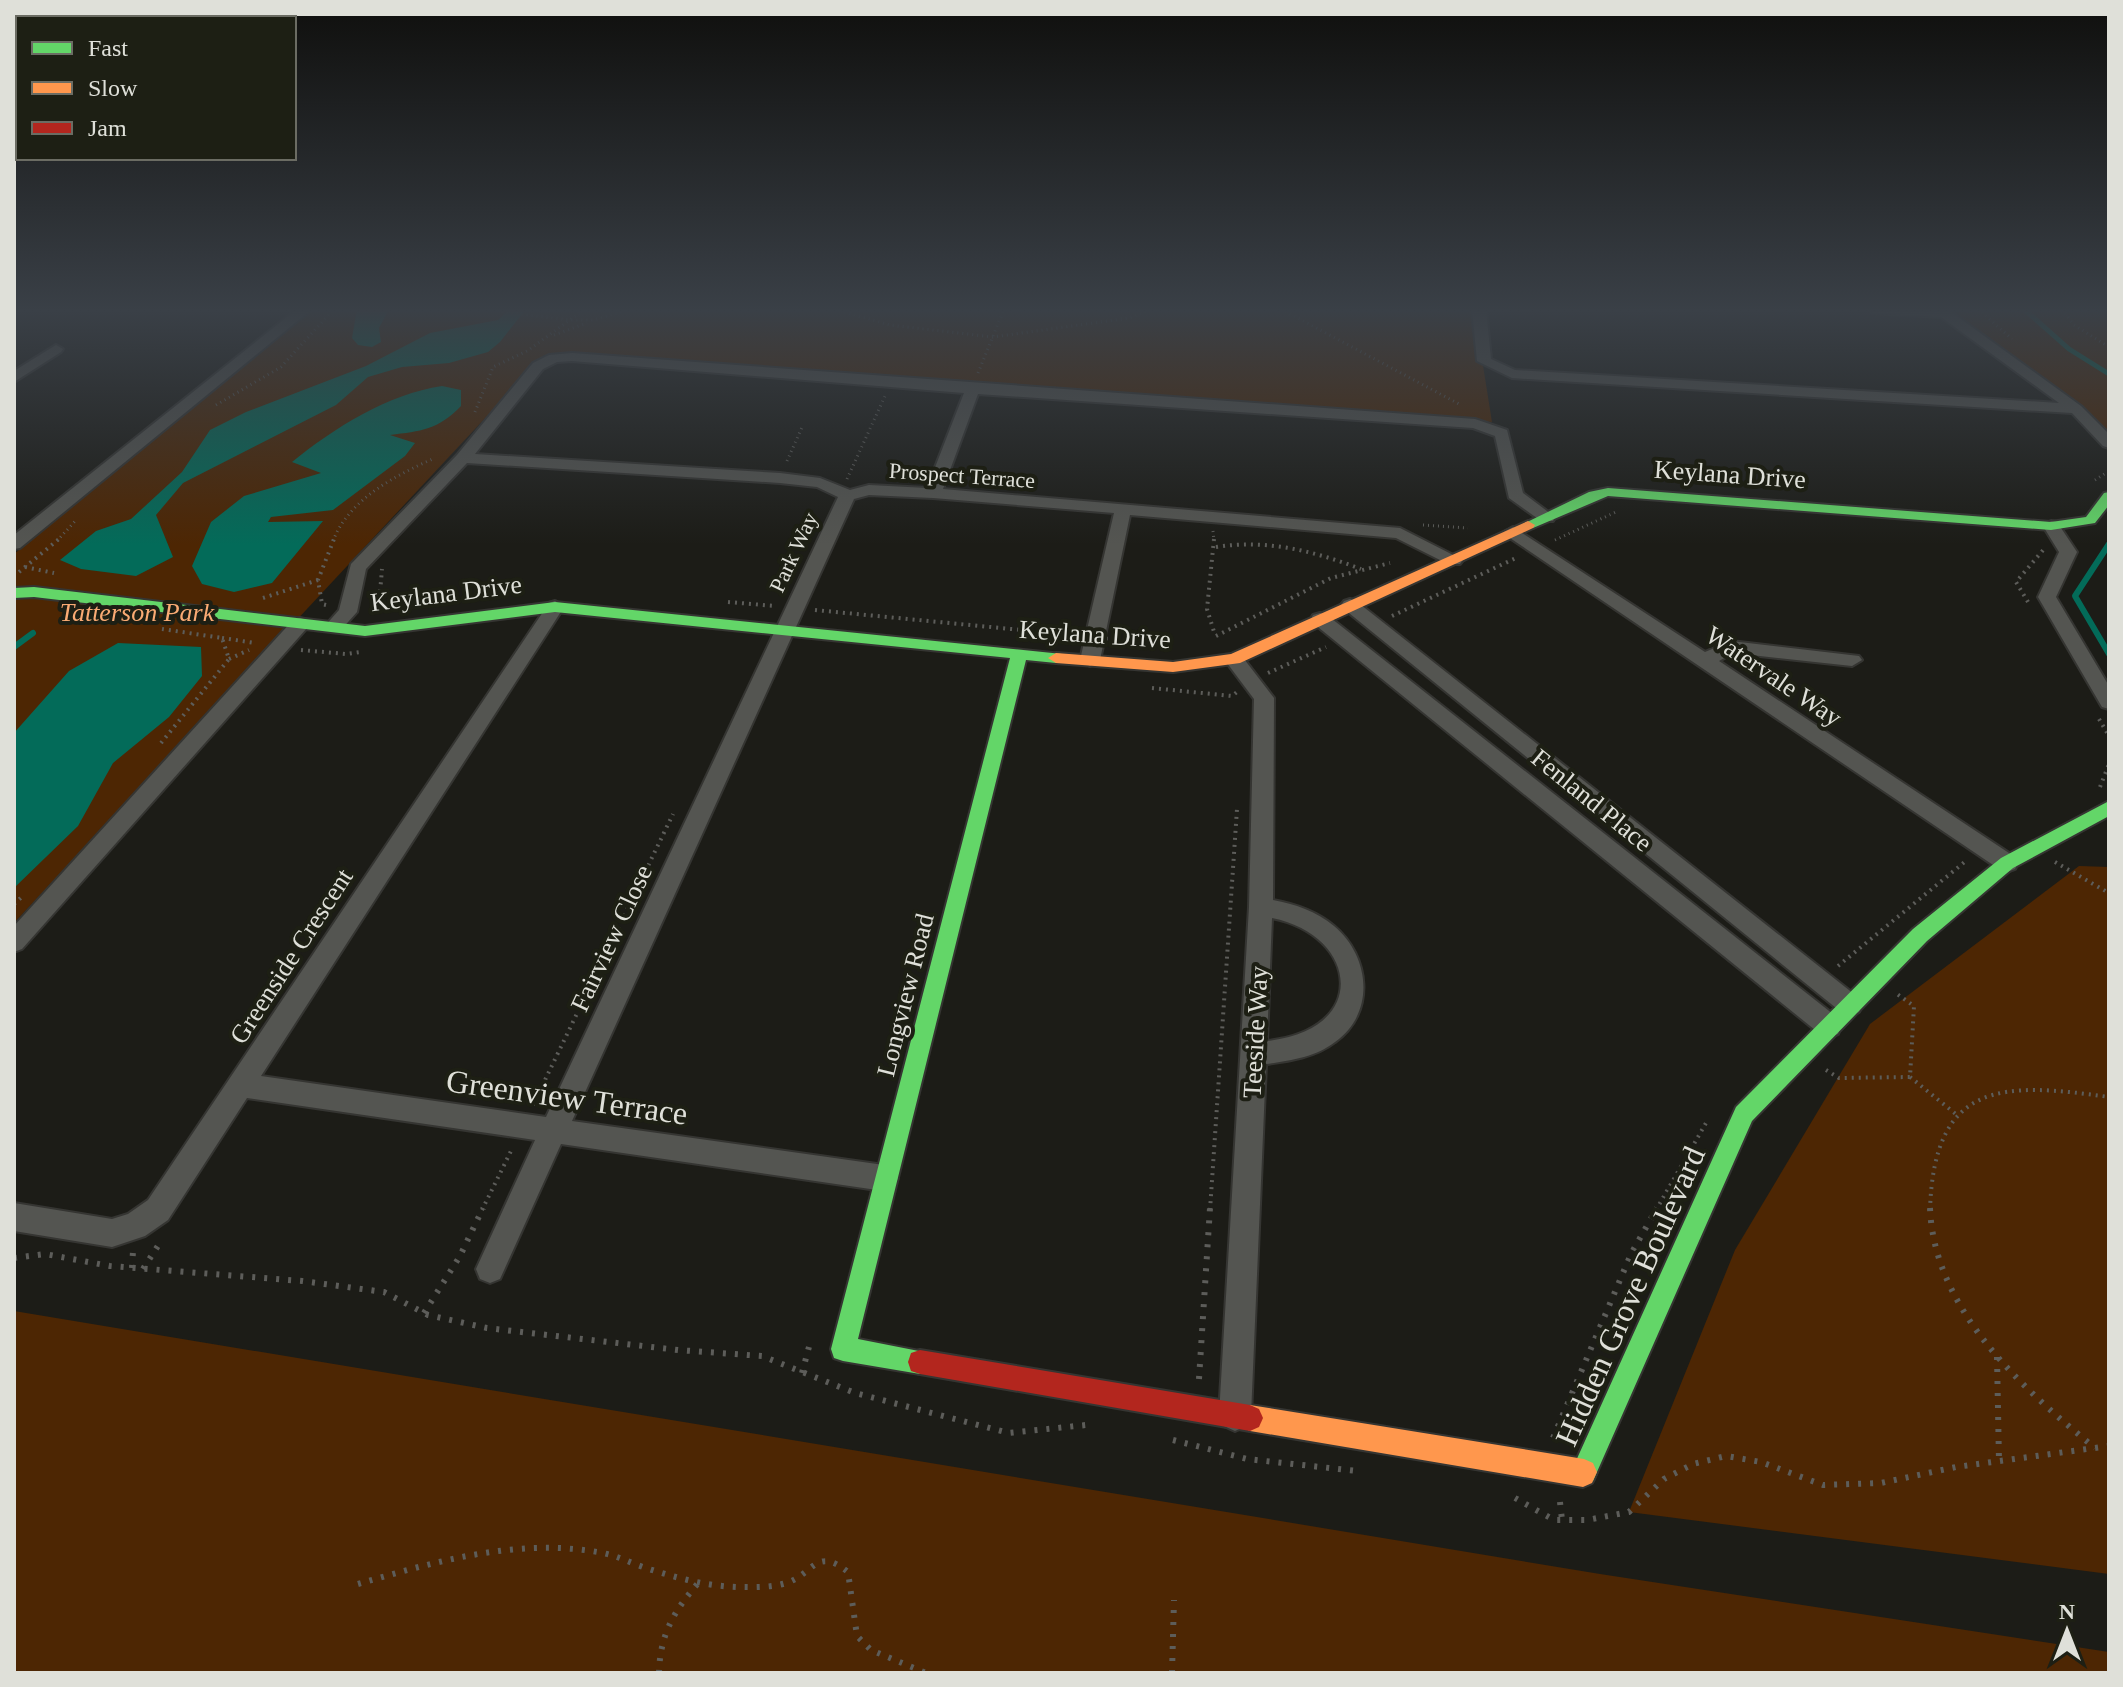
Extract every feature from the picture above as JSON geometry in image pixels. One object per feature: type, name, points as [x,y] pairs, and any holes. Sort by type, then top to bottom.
[{"type":"street","points":[[16,544],[208,388]]},
{"type":"street","points":[[333,627],[348,612],[357,568],[463,458],[520,388]]},
{"type":"street","points":[[933,493],[973,388]]},
{"type":"street","points":[[983,388],[1475,424],[1502,433],[1515,495],[1547,517]]},
{"type":"street","points":[[1733,388],[2076,409]]},
{"type":"street","points":[[2047,388],[2076,409],[2109,443]]},
{"type":"street","name":"Prospect Terrace","points":[[463,458],[780,478],[820,483],[848,495],[869,490],[933,493],[1400,533],[1454,560]]},
{"type":"street","name":"Keylana Drive","points":[[14,593],[34,592],[381,631],[555,607],[1019,655],[1173,667],[1234,659],[1608,492],[2051,526],[2090,520],[2109,496]]},
{"type":"street","name":"Park Way","points":[[783,630],[840,506],[848,495]]},
{"type":"street","points":[[1090,660],[1123,510]]},
{"type":"street","points":[[2051,526],[2068,552],[2047,597],[2109,702]]},
{"type":"street","name":"Watervale Way","points":[[1513,532],[2007,863]]},
{"type":"street","name":"Keylana Drive","points":[[14,585],[34,592]]},
{"type":"street","name":"Fenland Place","points":[[1350,605],[1850,1005]]},
{"type":"street","name":"Greenside Crescent","points":[[14,1217],[112,1233],[135,1226],[158,1210],[555,607]]},
{"type":"street","name":"Fenland Place","points":[[1320,619],[1829,1026]]},
{"type":"street","points":[[14,942],[300,624]]},
{"type":"street","name":"Fairview Close","points":[[490,1269],[783,630]]},
{"type":"street","points":[[1704,660],[1731,647],[1852,660]]},
{"type":"street","name":"Longview Road","points":[[843,1349],[1019,655]]},
{"type":"street","name":"Teeside Way","points":[[1234,659],[1246,689],[1264,698],[1261,907],[1235,1415]]},
{"type":"street","name":"Hidden Grove Boulevard","points":[[843,1349],[1583,1474],[1744,1114],[1920,935],[2007,863],[2109,808]]},
{"type":"street","points":[[1253,1054],[1304,1046],[1316,1040],[1344,1018],[1353,1001],[1354,973],[1338,945],[1311,922],[1293,913],[1261,907]]},
{"type":"street","name":"Greenview Terrace","points":[[240,1085],[884,1178]]},
{"type":"path","points":[[210,408],[245,388]]},
{"type":"path","points":[[474,414],[485,388]]},
{"type":"path","points":[[848,495],[847,476],[889,388]]},
{"type":"path","points":[[1428,388],[1466,408],[1475,424]]},
{"type":"path","points":[[780,478],[803,425]]},
{"type":"path","points":[[348,612],[322,604],[318,580],[340,523],[391,477],[435,458]]},
{"type":"path","points":[[847,476],[862,477]]},
{"type":"path","points":[[1374,624],[1624,508]]},
{"type":"path","points":[[25,567],[63,536],[78,517]]},
{"type":"path","points":[[1210,517],[1216,547],[1208,574],[1207,595],[1212,631],[1234,659]]},
{"type":"path","points":[[1422,524],[1468,528]]},
{"type":"path","points":[[1216,547],[1253,542],[1293,546],[1362,570]]},
{"type":"path","points":[[1216,636],[1331,578],[1392,563]]},
{"type":"path","points":[[159,629],[283,643]]},
{"type":"path","points":[[1078,636],[1111,639]]},
{"type":"path","points":[[159,746],[229,659],[222,638]]},
{"type":"path","points":[[1246,689],[1344,638]]},
{"type":"path","points":[[1197,1409],[1238,798]]},
{"type":"path","points":[[424,1313],[460,1256],[677,806]]},
{"type":"path","points":[[2032,850],[2109,893]]},
{"type":"path","points":[[14,904],[33,885]]},
{"type":"path","points":[[1875,979],[1914,1006],[1910,1077]]},
{"type":"path","points":[[1800,1055],[1839,1078],[1910,1077],[1957,1115]]},
{"type":"path","points":[[2095,1448],[2014,1376],[1984,1340],[1953,1285],[1933,1238],[1932,1193],[1939,1144],[1957,1115],[1990,1094],[2049,1089],[2109,1097]]},
{"type":"path","points":[[1996,1355],[1999,1461]]},
{"type":"path","points":[[358,1584],[429,1562],[505,1550],[603,1552],[648,1569],[719,1587],[765,1587],[792,1580],[813,1564],[827,1559],[837,1561],[848,1572],[857,1636],[871,1650],[926,1673]]},
{"type":"path","points":[[659,1673],[659,1643],[665,1624],[699,1582]]},
{"type":"path","points":[[1172,1673],[1174,1600]]},
{"type":"green space","name":"Tatterson Park","points":[[218,388],[513,388],[14,923],[14,554]]},
{"type":"green space","points":[[1007,388],[1487,388],[1492,422]]},
{"type":"green space","points":[[2052,388],[2109,388],[2109,436],[2094,419]]},
{"type":"green space","points":[[2079,866],[2109,867],[2109,1574],[1629,1512],[1735,1250],[1870,1024]]},
{"type":"green space","points":[[14,1311],[1600,1574],[2109,1652],[2109,1673],[14,1673]]},
{"type":"shaded area","points":[[309,388],[356,388],[336,405],[183,483],[156,515],[173,557],[136,576],[81,569],[60,560],[96,531],[131,519],[182,472],[210,430],[246,412]]},
{"type":"shaded area","points":[[422,390],[461,390],[461,406],[445,420],[428,428],[390,435],[415,443],[405,456],[333,510],[271,517],[268,522],[323,521],[272,583],[234,592],[202,584],[192,566],[211,522],[244,496],[321,473],[292,462],[362,414]]},
{"type":"shaded area","points":[[118,643],[201,647],[202,676],[169,717],[113,763],[78,826],[14,888],[14,733],[69,671]]},
{"type":"waterway","points":[[2109,544],[2075,596],[2109,654]]},
{"type":"waterway","points":[[14,647],[33,633]]},
{"type":"traffic: fast","points":[[1528,525],[1594,495],[1608,492],[2051,526],[2090,520],[2109,496]]},
{"type":"traffic: fast","points":[[14,593],[34,592],[365,631],[555,607],[1056,658]]},
{"type":"traffic: fast","points":[[920,1362],[843,1349],[1019,655]]},
{"type":"traffic: fast","points":[[1584,1472],[1744,1114],[1920,935],[2007,863],[2109,808]]},
{"type":"traffic: slow","points":[[1056,658],[1173,667],[1234,659],[1528,525]]},
{"type":"traffic: slow","points":[[1250,1418],[1584,1472]]},
{"type":"traffic: jam","points":[[920,1362],[1250,1418]]}]
